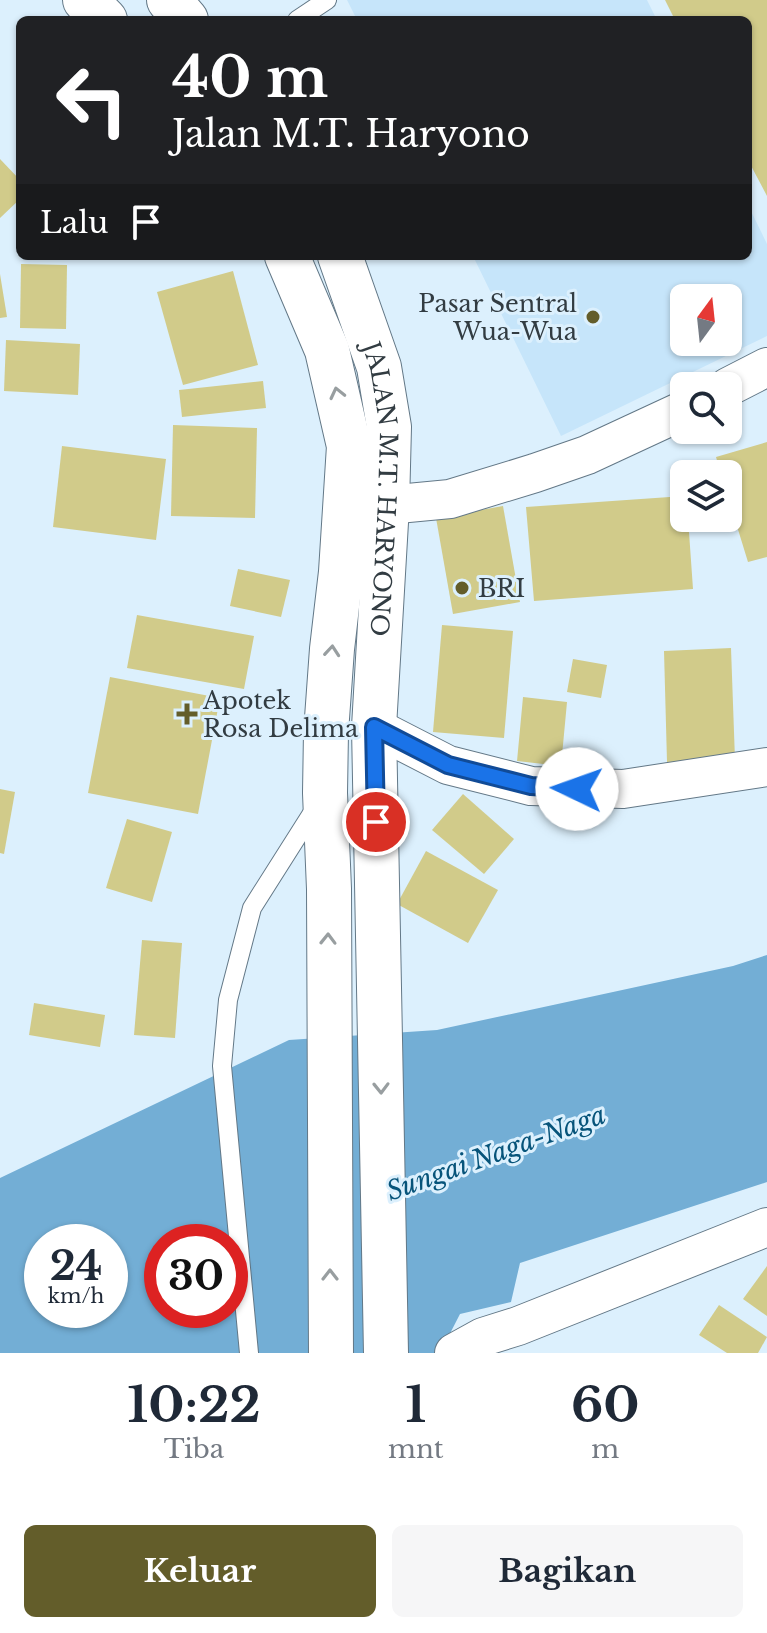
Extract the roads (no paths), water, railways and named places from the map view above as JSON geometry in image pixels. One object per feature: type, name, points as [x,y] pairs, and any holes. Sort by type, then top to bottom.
[{"type":"highway","points":[[85,0],[101,16]]},
{"type":"highway","points":[[169,0],[183,16]]},
{"type":"highway","name":"JALAN M.T. HARYONO","points":[[289,260],[327,350],[349,446],[326,732],[331,1353]]},
{"type":"highway","name":"JALAN M.T. HARYONO","points":[[341,260],[379,367],[389,427],[374,727],[386,1353]]},
{"type":"street","points":[[742,380],[767,367]]},
{"type":"street","points":[[387,505],[450,499],[535,473],[587,455],[670,416]]},
{"type":"street","points":[[374,727],[448,765],[531,786],[623,789],[767,767]]},
{"type":"street","points":[[454,1353],[483,1337],[767,1227]]},
{"type":"lane","points":[[303,16],[327,0]]},
{"type":"lane","points":[[249,1353],[222,1066],[228,1000],[252,908],[325,793]]},
{"type":"water","name":"Sungai Naga-Naga","points":[[767,955],[767,1182],[520,1263],[511,1302],[460,1314],[440,1353],[0,1353],[0,1178],[289,1040],[437,1030],[733,966]]},
{"type":"place","name":"Pasar Sentral Wua-Wua","points":[[593,317]]},
{"type":"place","name":"BRI","points":[[462,588]]},
{"type":"place","name":"Apotek Rosa Delima","points":[[187,714]]}]
